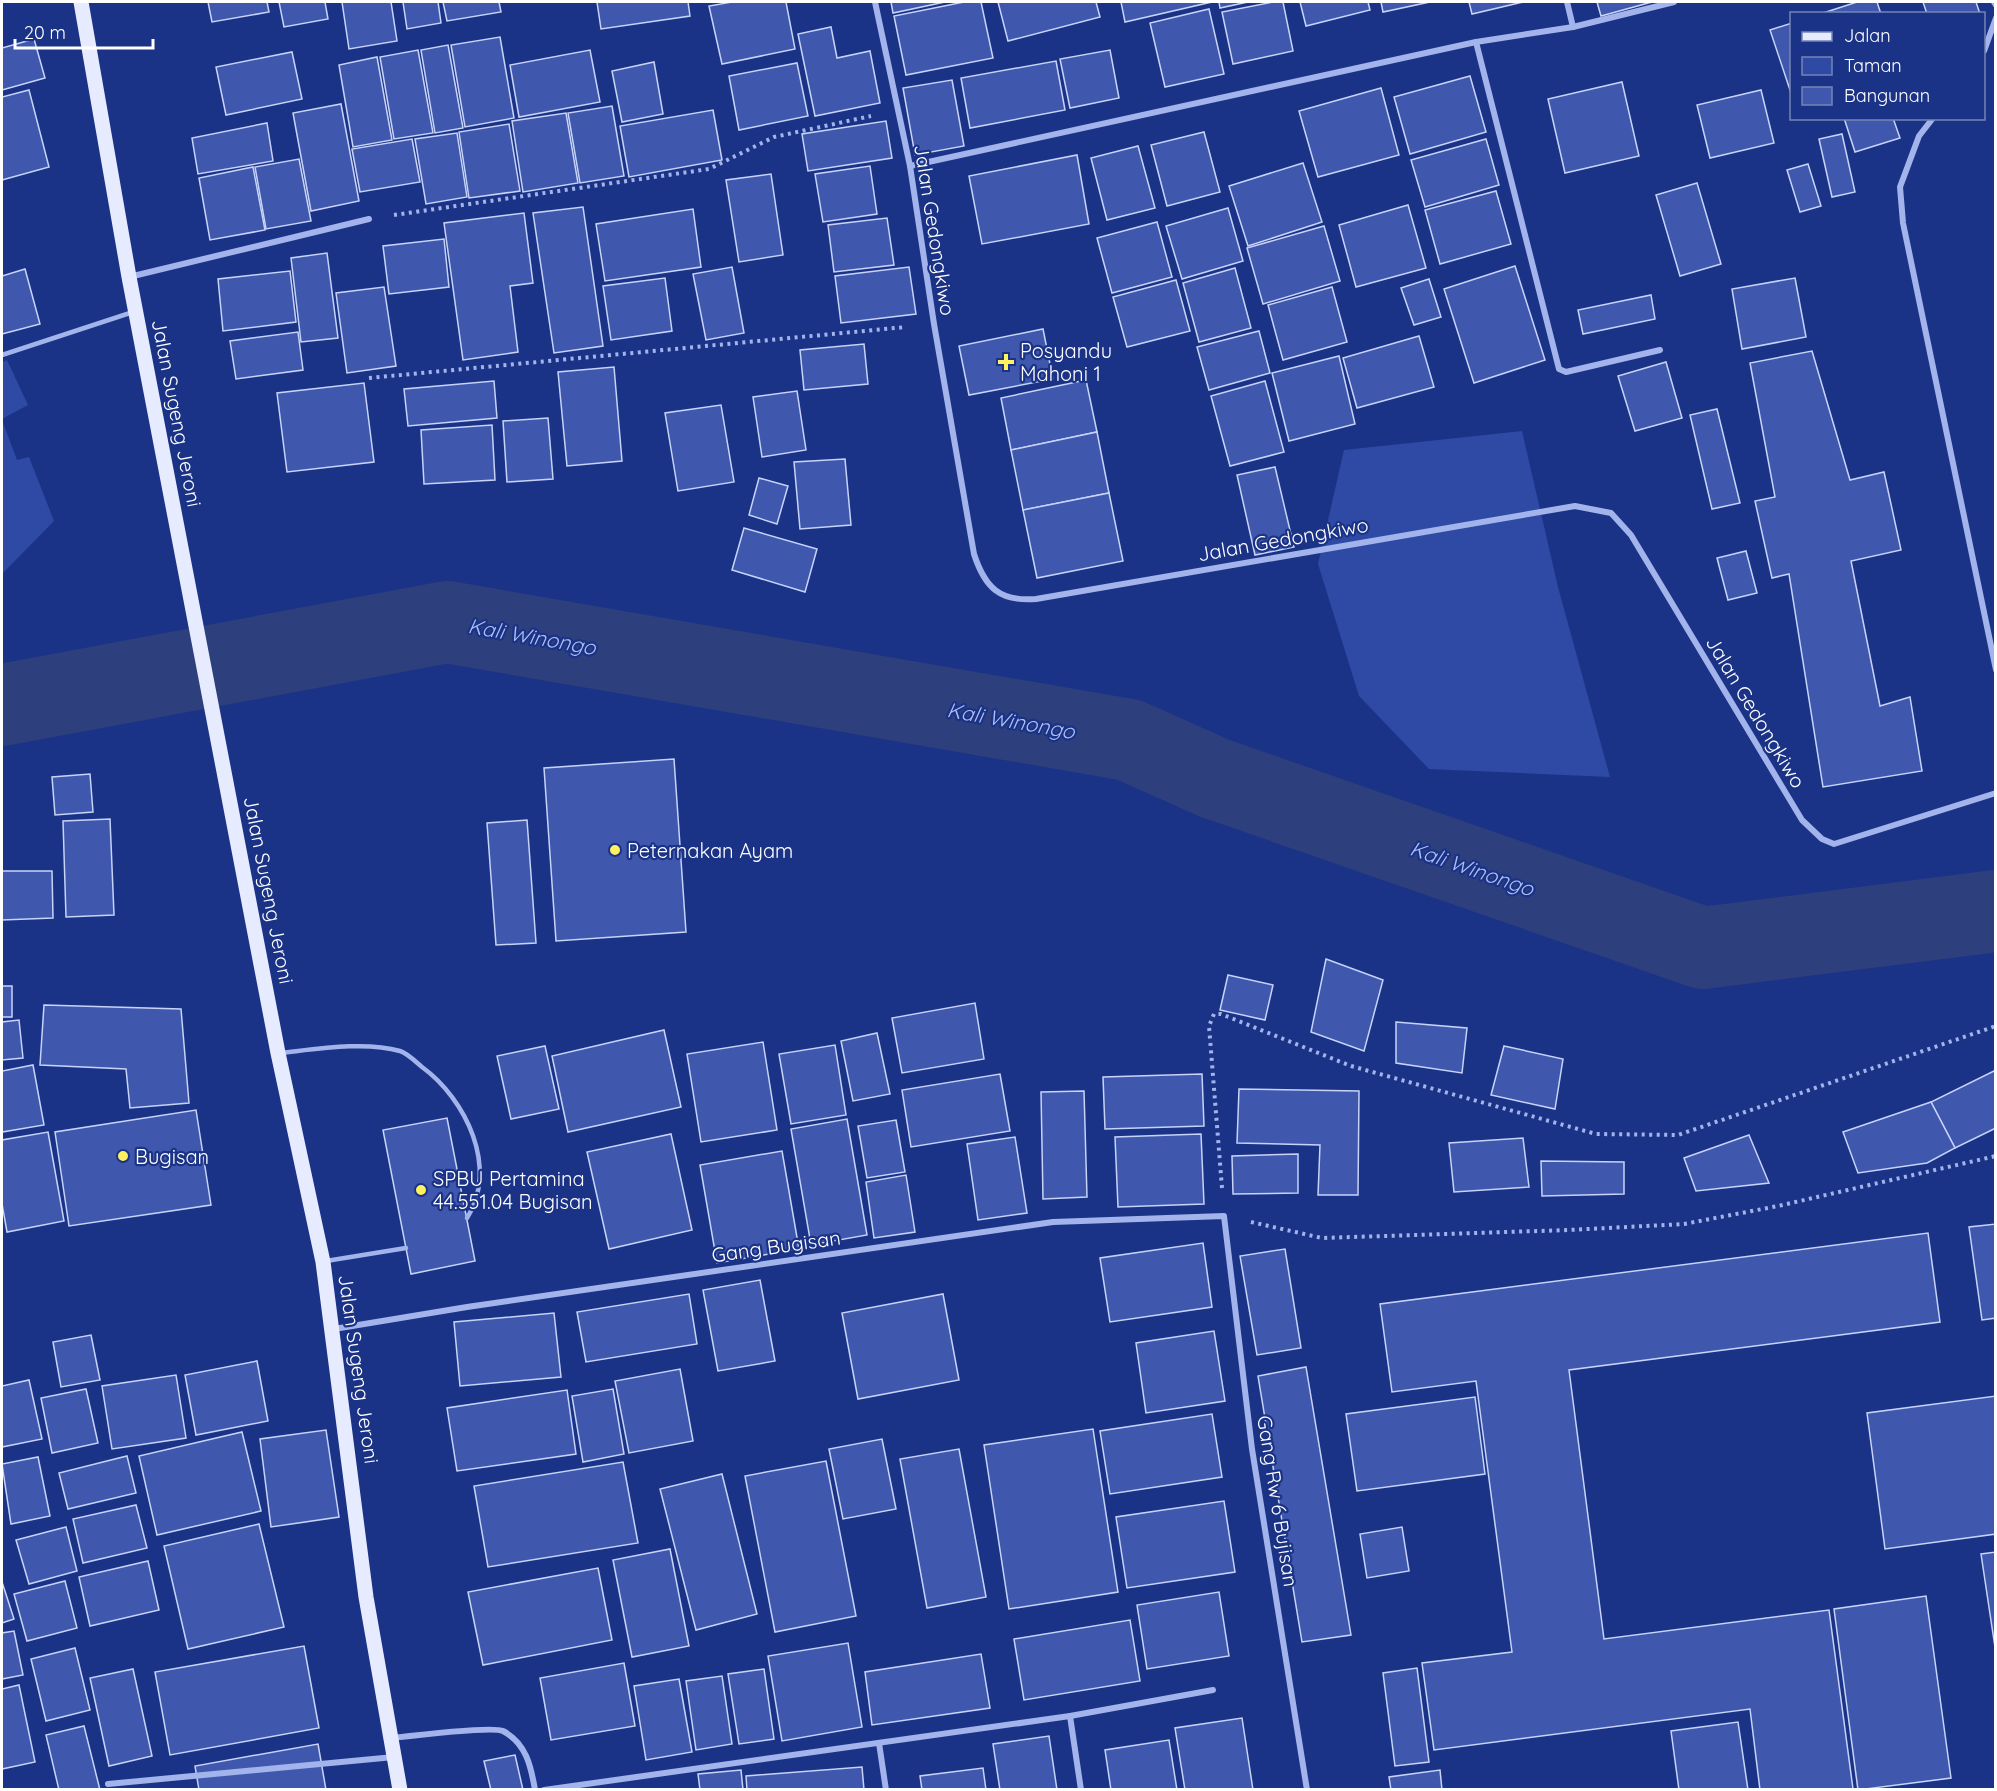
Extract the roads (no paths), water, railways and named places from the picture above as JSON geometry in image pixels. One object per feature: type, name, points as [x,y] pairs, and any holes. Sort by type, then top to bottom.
[{"type":"main road","name":"Jalan Sugeng Jeroni","points":[[81,2],[129,277],[279,1053],[323,1262],[334,1329],[366,1597],[400,1790]]},
{"type":"street","name":"Jalan Gedongkiwo","points":[[875,2],[910,166],[934,324],[974,554],[981,577],[995,590],[1016,600],[1575,506],[1611,513],[1631,535],[1802,820],[1822,839],[1833,844],[1995,792]]},
{"type":"street","points":[[1567,2],[1573,27]]},
{"type":"street","points":[[910,166],[1476,42],[1573,27],[1674,2]]},
{"type":"street","points":[[1985,46],[1995,18]]},
{"type":"street","points":[[1476,42],[1559,369],[1566,372],[1660,350]]},
{"type":"street","points":[[1931,120],[1919,136],[1900,187],[1903,223],[1995,670]]},
{"type":"street","points":[[129,277],[369,219]]},
{"type":"street","name":"Gang Bugisan","points":[[334,1329],[467,1307],[1053,1222],[1224,1216]]},
{"type":"street","name":"Gang Rw 6 Bujisan","points":[[1224,1216],[1252,1449],[1307,1790]]},
{"type":"street","points":[[544,1790],[1070,1716],[1213,1690]]},
{"type":"street","points":[[1070,1716],[1080,1790]]},
{"type":"street","points":[[391,1738],[501,1730],[518,1742],[531,1763],[536,1790]]},
{"type":"street","points":[[879,1743],[886,1790]]},
{"type":"street","points":[[108,1784],[394,1757]]},
{"type":"lane","points":[[2,355],[136,311]]},
{"type":"lane","points":[[279,1053],[344,1046],[401,1051],[439,1079],[466,1117],[480,1165],[478,1201],[467,1218]]},
{"type":"lane","points":[[323,1262],[406,1248]]},
{"type":"waterway","name":"Kali Winongo","points":[[2,705],[447,622],[1129,740],[1214,778],[1703,948],[1996,911]]},
{"type":"place","name":"Posyandu Mahoni 1","points":[[1006,362]]},
{"type":"place","name":"Peternakan Ayam","points":[[615,850]]},
{"type":"place","name":"Bugisan","points":[[123,1156]]},
{"type":"place","name":"SPBU Pertamina 44.551.04 Bugisan","points":[[421,1190]]}]
